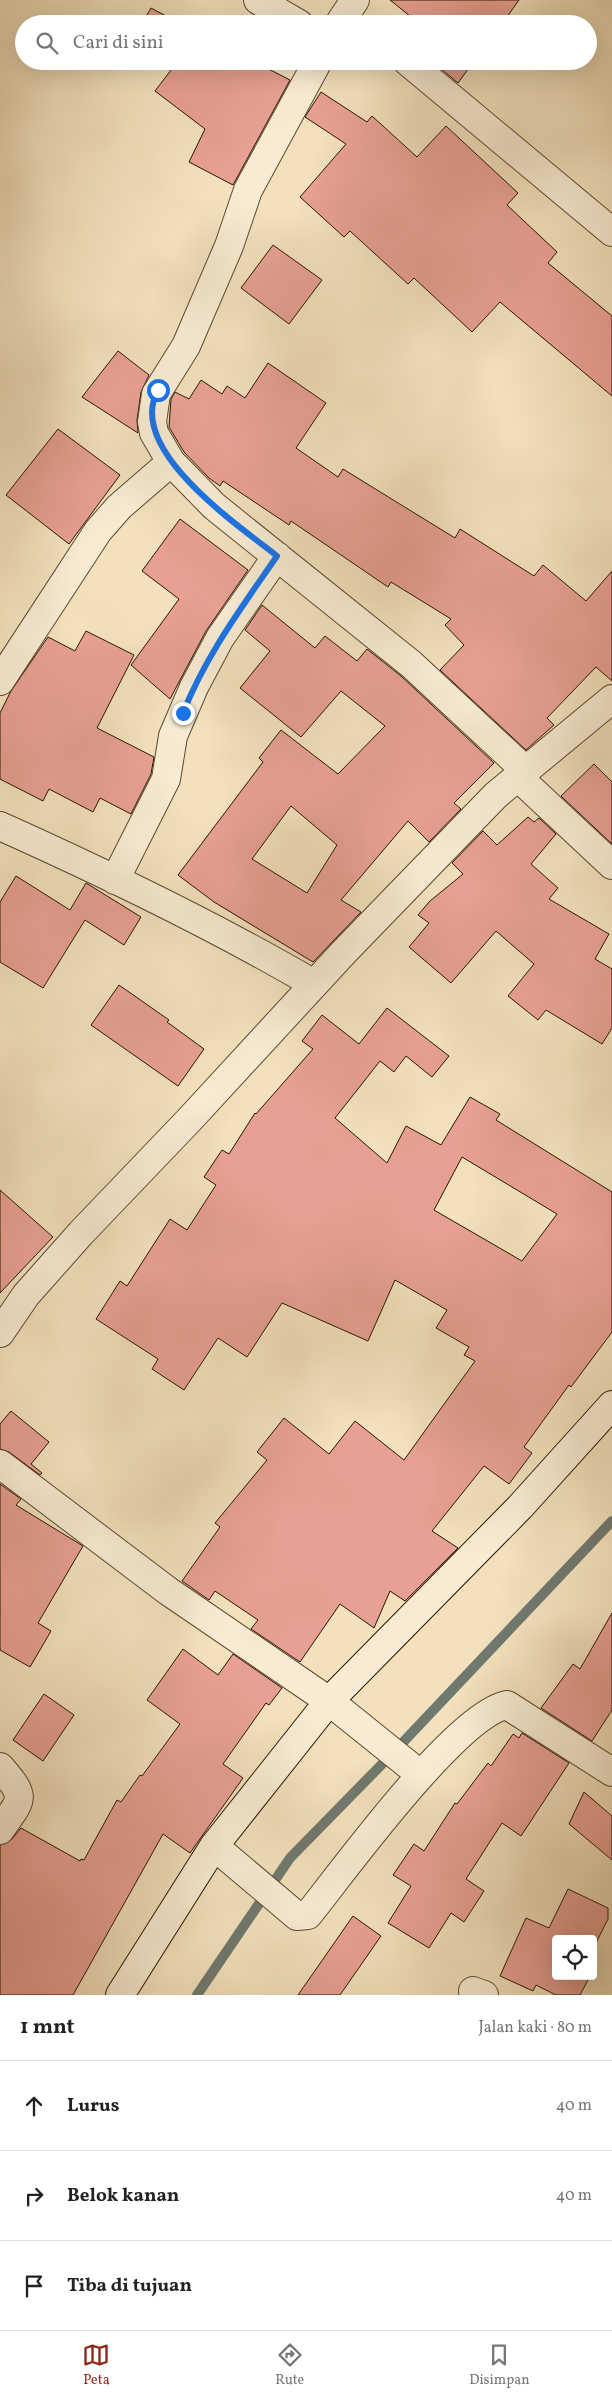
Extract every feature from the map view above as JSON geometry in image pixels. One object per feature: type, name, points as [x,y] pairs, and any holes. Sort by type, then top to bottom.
[{"type":"street","points":[[258,0],[284,15]]},
{"type":"street","points":[[313,70],[248,190],[229,246],[186,346],[156,394],[153,410],[154,433],[171,462],[214,506],[411,664],[612,864]]},
{"type":"street","points":[[418,70],[612,232]]},
{"type":"street","points":[[0,681],[76,560],[98,531],[120,507],[171,462]]},
{"type":"street","points":[[115,880],[166,779],[173,736],[194,687],[220,638],[277,556]]},
{"type":"street","points":[[0,1333],[26,1295],[81,1234],[314,984],[496,795],[612,699]]},
{"type":"street","points":[[0,826],[115,880],[282,965],[314,984]]},
{"type":"street","points":[[120,1995],[214,1846],[329,1701],[520,1507],[612,1405]]},
{"type":"street","points":[[0,1464],[168,1591],[329,1701],[412,1769]]},
{"type":"street","points":[[214,1846],[297,1916],[308,1915],[412,1769],[433,1761],[475,1722],[498,1707],[507,1705],[612,1772]]},
{"type":"street","points":[[0,1767],[16,1786],[20,1796],[19,1802],[0,1830]]},
{"type":"building","points":[[390,0],[519,0],[508,15],[409,15]]},
{"type":"building","points":[[151,8],[164,15],[147,15]]},
{"type":"building","points":[[171,70],[271,70],[290,80],[233,185],[189,162],[205,129],[155,91]]},
{"type":"building","points":[[443,70],[467,70],[458,83]]},
{"type":"building","points":[[321,92],[367,122],[372,116],[417,157],[446,126],[518,193],[507,205],[557,252],[548,263],[612,316],[612,396],[500,302],[472,332],[414,278],[408,284],[350,231],[344,237],[300,197],[346,144],[305,117]]},
{"type":"building","points":[[273,245],[322,280],[289,324],[241,288]]},
{"type":"building","points":[[118,351],[149,375],[141,392],[137,420],[138,433],[82,397]]},
{"type":"building","points":[[268,363],[326,403],[296,448],[338,477],[343,469],[455,538],[460,529],[534,576],[543,565],[586,601],[612,571],[612,681],[596,667],[547,718],[554,725],[526,750],[440,670],[464,645],[445,625],[451,619],[391,582],[388,587],[291,521],[289,525],[223,481],[220,486],[209,478],[184,452],[169,427],[171,399],[175,392],[189,399],[201,380],[222,394],[227,386],[245,398]]},
{"type":"building","points":[[58,429],[120,475],[69,544],[6,495]]},
{"type":"building","points":[[180,519],[248,570],[206,631],[170,699],[131,665],[179,599],[142,571]]},
{"type":"building","points":[[262,605],[315,648],[325,636],[357,661],[367,649],[401,676],[494,763],[454,803],[461,809],[429,842],[408,821],[341,900],[361,912],[313,962],[214,902],[178,875],[263,762],[259,758],[281,730],[338,774],[385,726],[341,691],[301,737],[240,688],[270,651],[245,630]],"holes":[[[291,806],[337,845],[307,893],[252,859]]]},
{"type":"building","points":[[86,631],[134,655],[97,728],[154,757],[151,774],[131,814],[100,798],[93,812],[49,789],[43,801],[0,779],[0,713],[11,691],[48,637],[75,651]]},
{"type":"building","points":[[594,764],[612,782],[612,844],[561,796]]},
{"type":"building","points":[[528,817],[534,822],[539,818],[556,834],[531,864],[558,888],[549,899],[609,934],[595,959],[612,969],[612,1028],[602,1044],[546,1010],[538,1020],[508,996],[534,964],[496,931],[451,983],[409,947],[429,923],[418,915],[430,901],[463,874],[452,863],[483,831],[497,845]]},
{"type":"building","points":[[16,876],[70,910],[86,883],[141,917],[124,945],[85,920],[43,988],[0,962],[0,902]]},
{"type":"building","points":[[119,985],[169,1020],[167,1022],[204,1049],[178,1086],[91,1025]]},
{"type":"building","points":[[387,1008],[449,1056],[432,1077],[406,1056],[394,1072],[380,1061],[335,1118],[387,1163],[406,1126],[441,1145],[470,1097],[500,1114],[496,1120],[612,1192],[612,1332],[571,1387],[569,1385],[524,1447],[532,1453],[509,1484],[484,1466],[432,1531],[458,1548],[405,1601],[390,1591],[374,1628],[340,1604],[300,1662],[251,1629],[258,1620],[215,1591],[209,1600],[182,1581],[220,1527],[215,1523],[267,1460],[257,1452],[284,1418],[329,1454],[355,1421],[404,1460],[475,1361],[464,1355],[469,1347],[436,1328],[447,1310],[395,1280],[368,1341],[282,1303],[247,1357],[218,1338],[184,1390],[152,1369],[158,1359],[96,1319],[120,1281],[127,1286],[170,1219],[187,1230],[216,1185],[204,1177],[222,1150],[229,1154],[255,1113],[313,1049],[302,1041],[322,1015],[359,1044]],"holes":[[[462,1157],[557,1214],[522,1261],[434,1210]]]},
{"type":"building","points":[[0,1190],[53,1237],[0,1293]]},
{"type":"building","points":[[11,1411],[49,1442],[31,1464],[42,1473],[40,1475],[9,1452],[0,1449],[0,1424]]},
{"type":"building","points":[[0,1484],[21,1499],[16,1505],[83,1546],[38,1623],[51,1631],[30,1667],[0,1650]]},
{"type":"building","points":[[612,1613],[612,1710],[592,1741],[541,1708],[573,1664],[580,1669]]},
{"type":"building","points":[[183,1649],[218,1675],[233,1654],[282,1688],[269,1705],[266,1703],[223,1764],[243,1778],[190,1853],[163,1834],[73,1995],[0,1995],[0,1845],[12,1839],[21,1828],[80,1861],[81,1859],[84,1860],[117,1800],[121,1802],[180,1724],[147,1700]]},
{"type":"building","points":[[44,1694],[74,1715],[43,1761],[13,1740]]},
{"type":"building","points":[[522,1733],[569,1763],[521,1836],[502,1823],[466,1879],[484,1891],[464,1922],[451,1913],[429,1948],[388,1923],[411,1886],[393,1875],[414,1844],[424,1851],[455,1803],[457,1804],[488,1763],[491,1766],[513,1734],[519,1738]]},
{"type":"building","points":[[584,1792],[612,1816],[612,1860],[569,1824]]},
{"type":"building","points":[[568,1889],[608,1908],[608,1919],[597,1941],[597,1935],[552,1935],[552,1980],[588,1980],[580,1995],[556,1995],[536,1985],[533,1991],[500,1976],[526,1918],[549,1928]]},
{"type":"building","points":[[353,1916],[381,1936],[340,1995],[298,1995]]},
{"type":"waterway","points":[[197,1995],[290,1858],[389,1757],[612,1521]]},
{"type":"route","points":[[158,390],[152,422],[154,433],[171,462],[214,506],[277,556],[220,638],[194,687],[183,713]]}]
